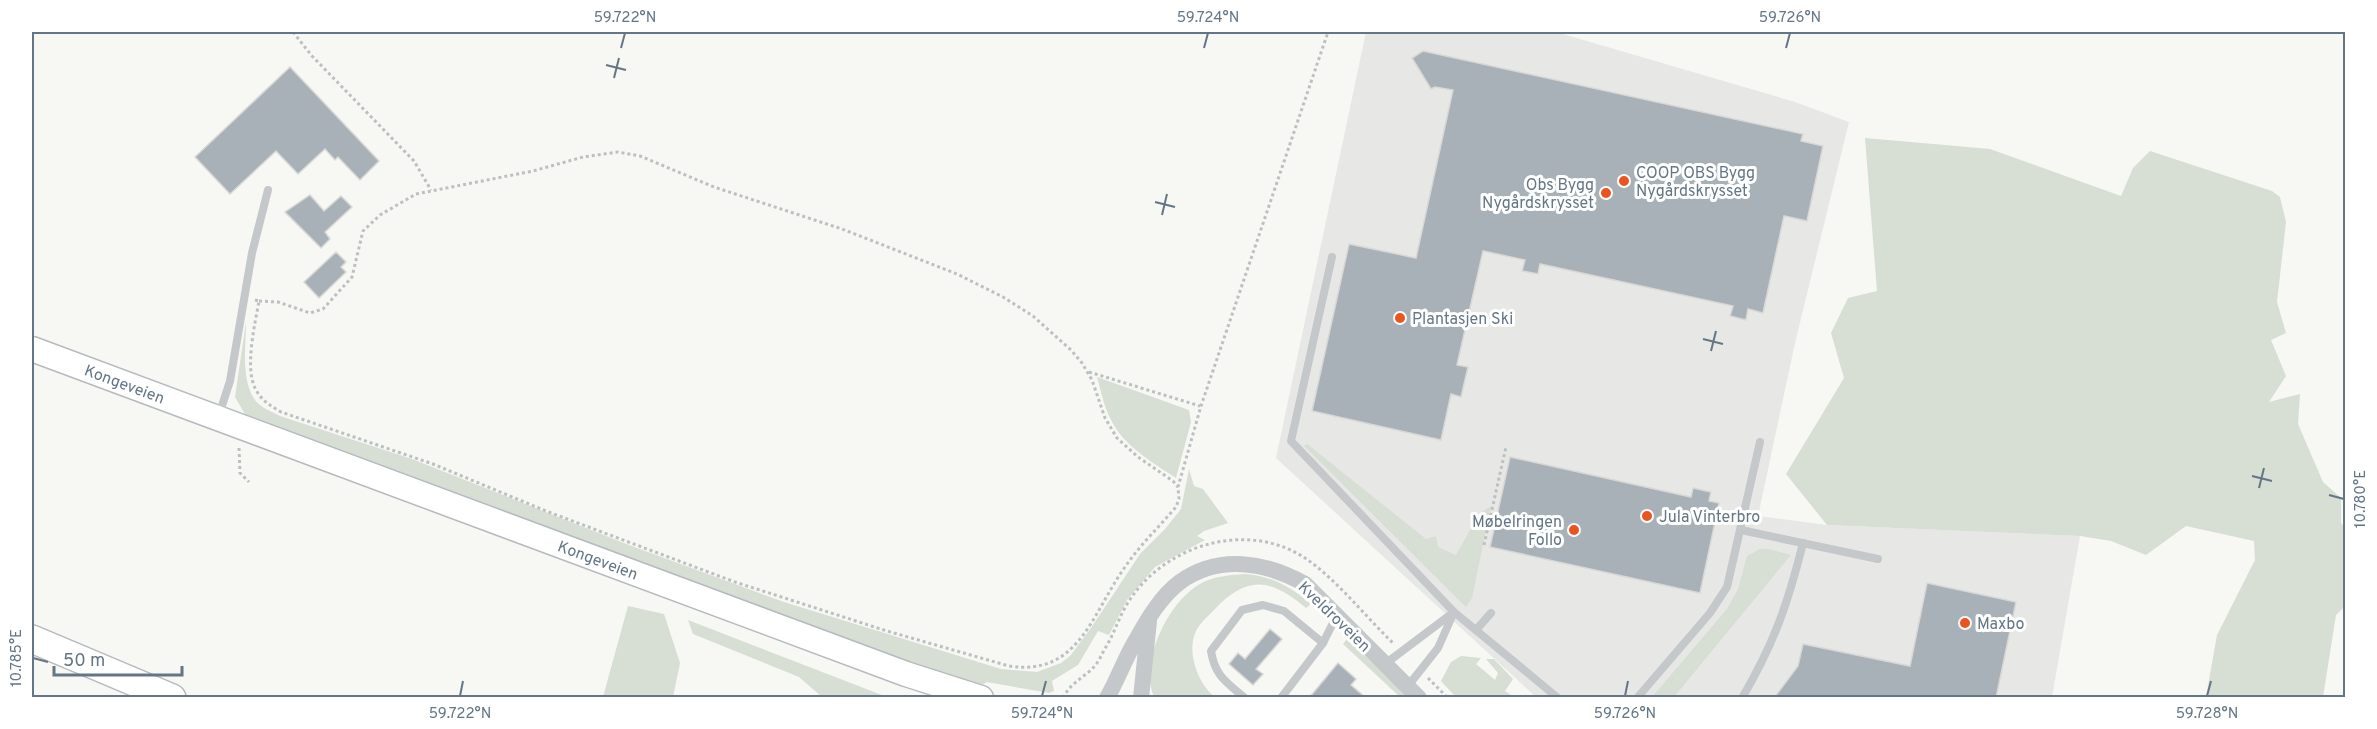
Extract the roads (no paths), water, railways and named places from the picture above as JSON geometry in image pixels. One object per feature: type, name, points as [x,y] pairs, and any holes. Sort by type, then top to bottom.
[{"type":"highway","points":[[32,639],[172,698]]},
{"type":"highway","points":[[32,651],[140,698]]},
{"type":"main road","name":"Kongeveien","points":[[32,349],[906,674],[981,698]]},
{"type":"street","name":"Kveldroveien","points":[[1107,698],[1134,642],[1165,597],[1181,582],[1214,567],[1235,563],[1263,566],[1285,573],[1305,584],[1413,692]]},
{"type":"street","points":[[1141,698],[1149,619]]},
{"type":"lane","points":[[217,418],[230,381],[252,253],[268,190]]},
{"type":"lane","points":[[1332,257],[1291,441],[1454,612],[1558,698]]},
{"type":"lane","points":[[1637,698],[1720,600],[1732,572],[1760,442]]},
{"type":"lane","points":[[1741,530],[1878,559]]},
{"type":"lane","points":[[1742,698],[1772,643],[1788,603],[1803,543]]},
{"type":"lane","points":[[1245,698],[1221,678],[1213,666],[1211,651],[1242,610],[1263,605],[1284,611],[1323,643]]},
{"type":"lane","points":[[1385,664],[1454,612]]},
{"type":"lane","points":[[1413,692],[1438,648],[1454,612]]},
{"type":"lane","points":[[1476,630],[1491,613]]},
{"type":"lane","points":[[1281,698],[1323,643],[1337,615]]},
{"type":"place","name":"COOP OBS Bygg Nygårdskrysset","points":[[1624,181]]},
{"type":"place","name":"Obs Bygg Nygårdskrysset","points":[[1606,193]]},
{"type":"place","name":"Plantasjen Ski","points":[[1400,318]]},
{"type":"place","name":"Jula Vinterbro","points":[[1647,516]]},
{"type":"place","name":"Møbelringen Follo","points":[[1574,530]]},
{"type":"place","name":"Maxbo","points":[[1965,623]]}]
